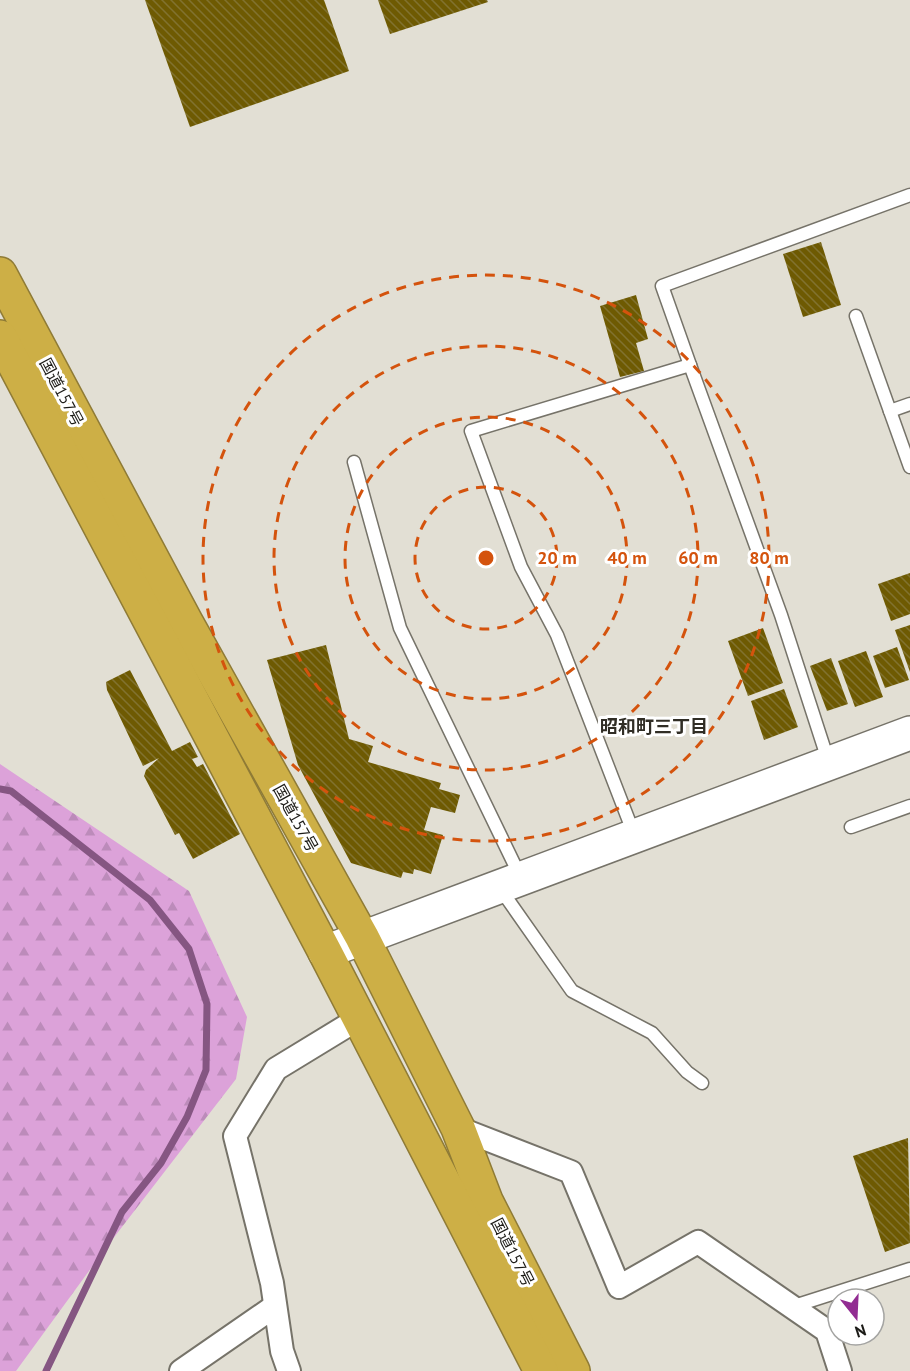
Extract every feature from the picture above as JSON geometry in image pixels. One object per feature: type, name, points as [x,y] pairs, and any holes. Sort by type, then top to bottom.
[{"type":"highway","name":"国道157号","points":[[0,274],[186,622],[362,938],[458,1128],[486,1201],[573,1371]]},
{"type":"highway","name":"国道157号","points":[[0,337],[325,952],[541,1371]]},
{"type":"street","points":[[325,952],[634,834],[910,733]]},
{"type":"street","points":[[289,1371],[282,1351],[275,1306],[236,1137],[276,1069],[358,1019]]},
{"type":"street","points":[[458,1128],[571,1172],[619,1287],[698,1242],[827,1331],[840,1371]]},
{"type":"street","points":[[180,1371],[275,1306]]},
{"type":"lane","points":[[830,763],[781,615],[662,286],[910,195]]},
{"type":"lane","points":[[856,316],[910,467]]},
{"type":"lane","points":[[634,834],[557,635],[521,567],[471,431],[690,365]]},
{"type":"lane","points":[[890,411],[910,404]]},
{"type":"lane","points":[[354,462],[400,628],[509,882],[572,991],[652,1033],[687,1072],[702,1083]]},
{"type":"lane","points":[[850,827],[910,806]]},
{"type":"lane","points":[[790,1307],[910,1269]]},
{"type":"green space","points":[[0,764],[189,891],[247,1017],[236,1079],[105,1249],[16,1371],[0,1371]]},
{"type":"building","points":[[145,0],[324,0],[349,71],[190,127]]},
{"type":"building","points":[[378,0],[487,0],[488,2],[390,34]]},
{"type":"building","points":[[821,242],[841,305],[803,317],[783,254]]},
{"type":"building","points":[[636,295],[648,339],[636,343],[644,371],[620,377],[600,306]]},
{"type":"building","points":[[910,573],[910,614],[891,621],[878,584]]},
{"type":"building","points":[[910,625],[910,672],[895,630]]},
{"type":"building","points":[[763,628],[783,683],[748,696],[728,641]]},
{"type":"building","points":[[326,645],[349,739],[373,746],[368,762],[441,783],[439,789],[460,795],[455,813],[431,807],[424,830],[443,835],[431,874],[414,869],[413,874],[403,872],[401,878],[351,863],[298,765],[267,660]]},
{"type":"building","points":[[897,647],[909,680],[885,688],[873,656]]},
{"type":"building","points":[[866,651],[883,697],[855,707],[838,661]]},
{"type":"building","points":[[831,658],[848,704],[827,711],[810,666]]},
{"type":"building","points":[[130,670],[172,751],[190,742],[198,757],[192,759],[197,767],[203,764],[240,834],[193,859],[179,833],[175,835],[144,776],[146,770],[159,758],[143,766],[107,690],[106,682]]},
{"type":"building","points":[[784,689],[798,727],[764,740],[751,701]]},
{"type":"building","points":[[908,1138],[910,1243],[885,1252],[853,1156]]},
{"type":"waterway","points":[[0,789],[11,791],[150,900],[189,949],[207,1004],[206,1070],[187,1117],[161,1163],[122,1212],[46,1371]]},
{"type":"district","name":"昭和町三丁目","points":[[654,726]]}]
